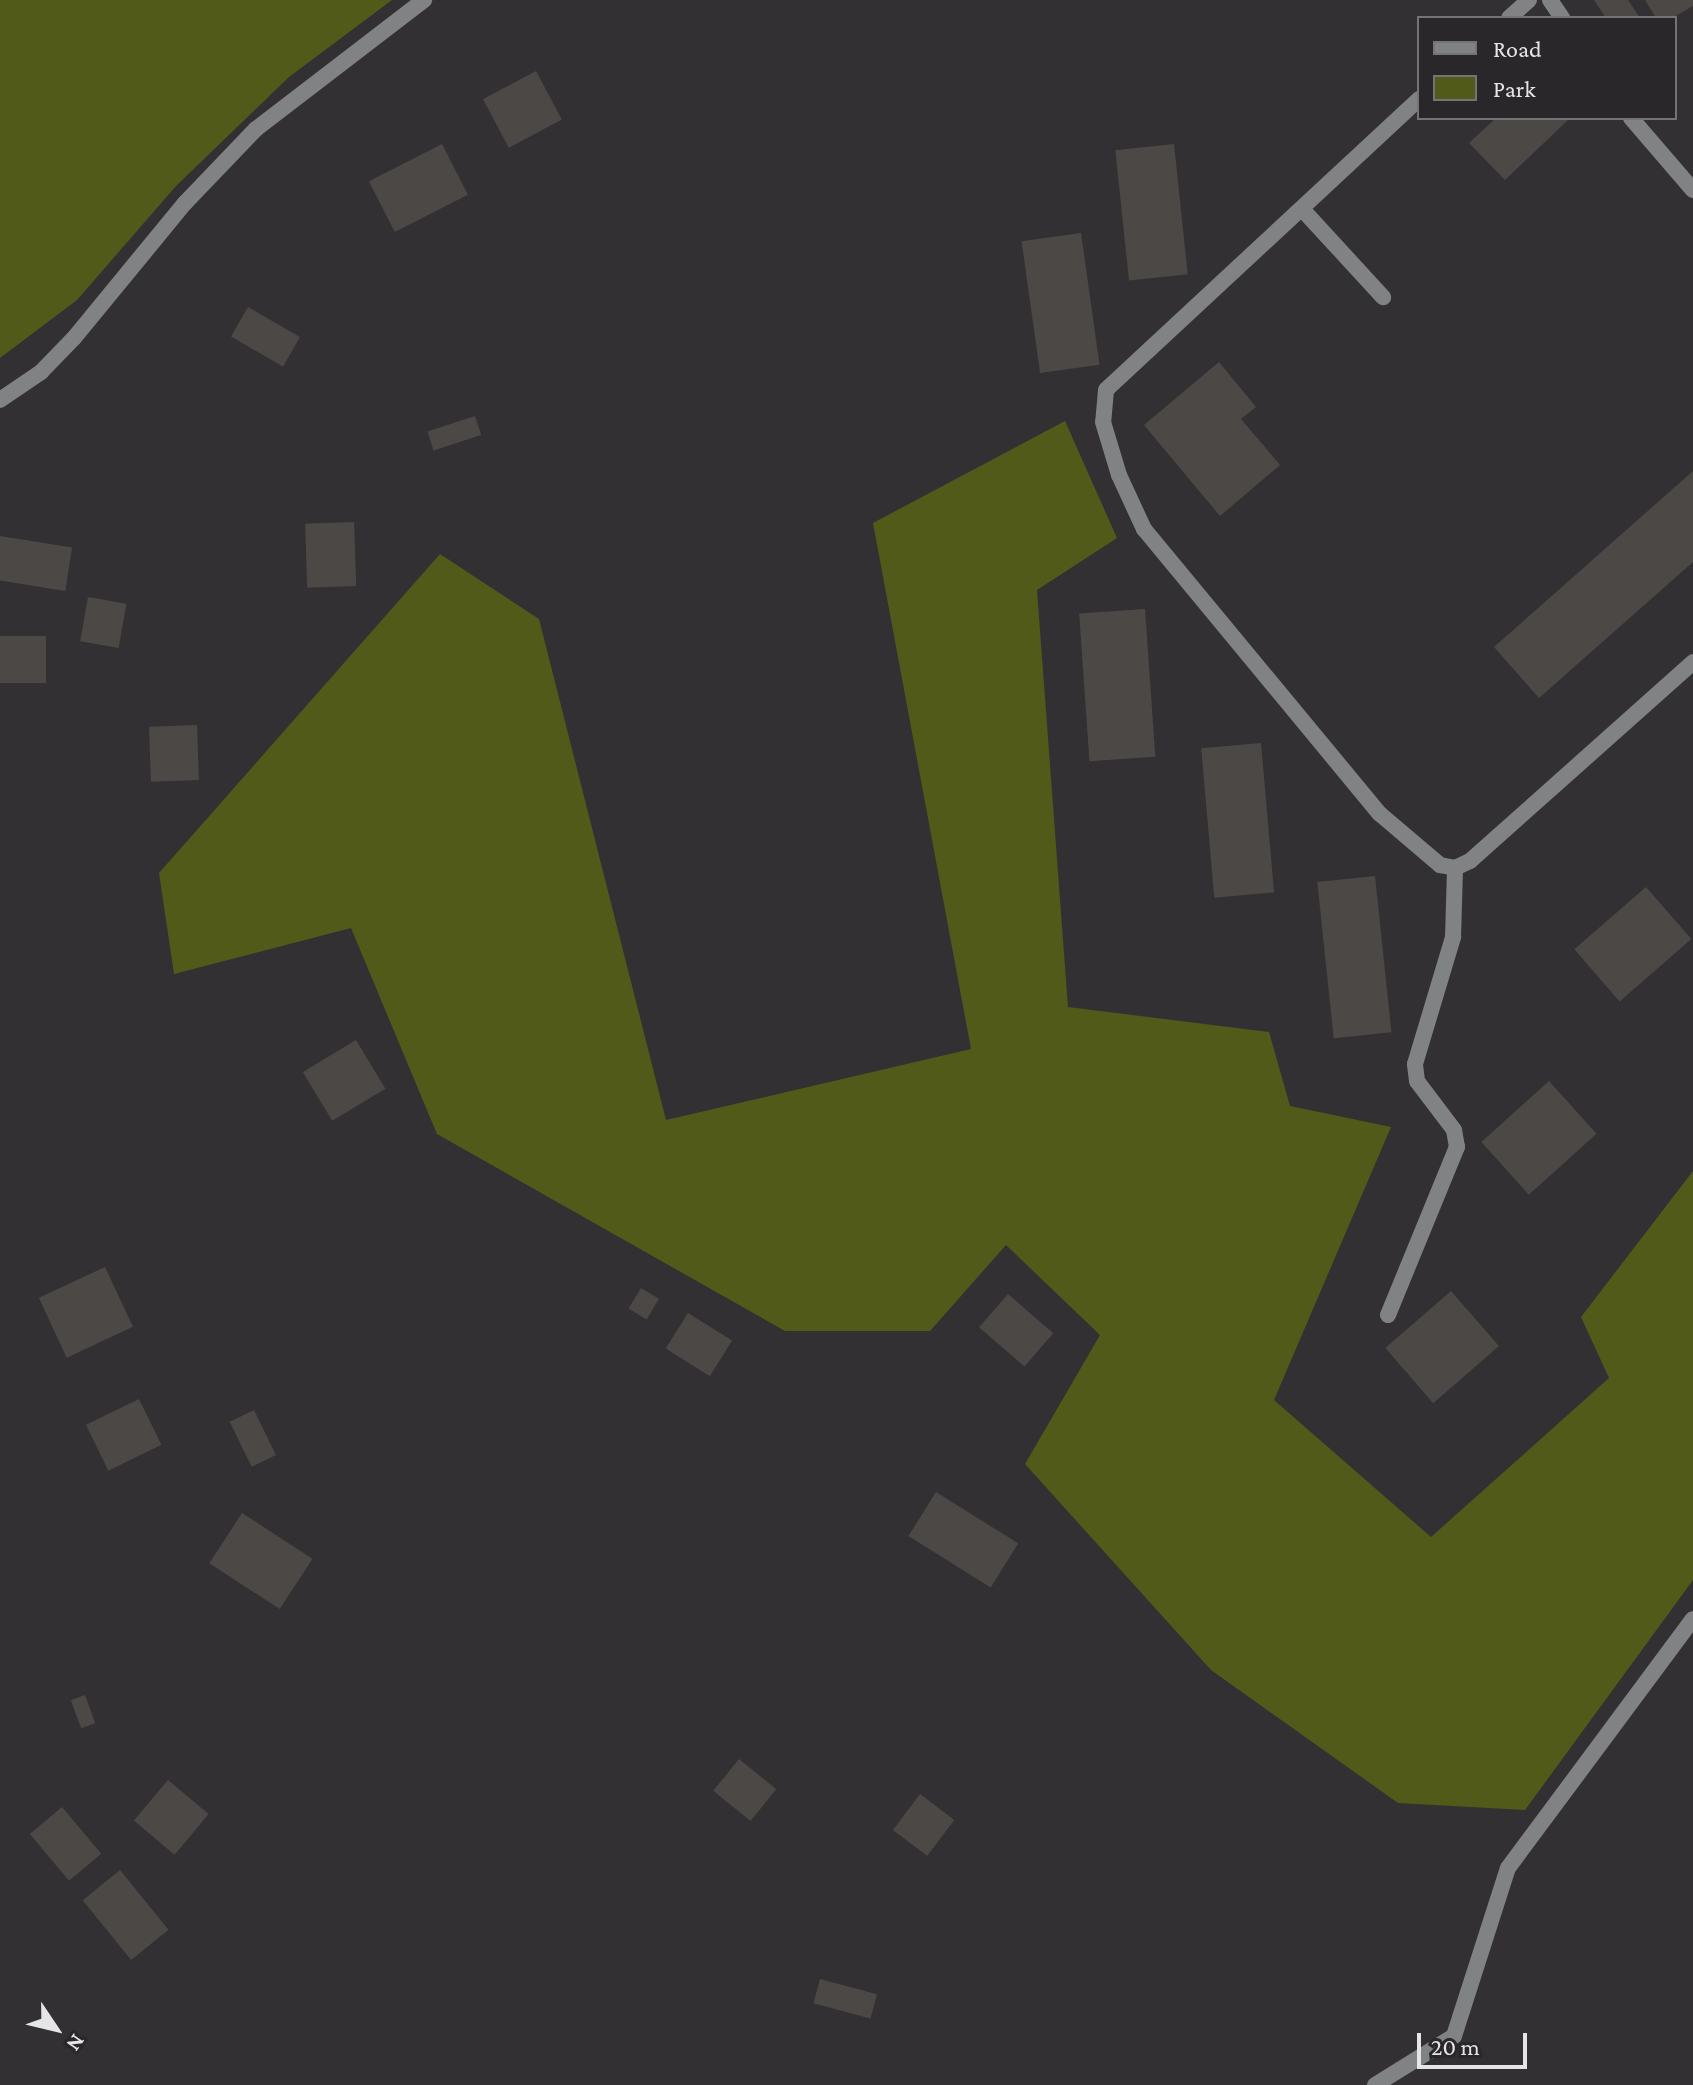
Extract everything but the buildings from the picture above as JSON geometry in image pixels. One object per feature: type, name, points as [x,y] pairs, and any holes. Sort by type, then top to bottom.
[{"type":"street","points":[[0,400],[41,372],[74,338],[185,203],[256,129],[424,0]]},
{"type":"street","points":[[1511,16],[1529,0]]},
{"type":"street","points":[[1417,101],[1106,390],[1103,422],[1144,529],[1380,814],[1440,865],[1455,868],[1470,861],[1693,662]]},
{"type":"street","points":[[1633,120],[1693,190]]},
{"type":"street","points":[[1302,209],[1383,297]]},
{"type":"street","points":[[1388,1315],[1457,1147],[1454,1130],[1417,1081],[1415,1064],[1453,937],[1455,868]]},
{"type":"street","points":[[1375,2085],[1454,2036],[1508,1868],[1693,1619]]},
{"type":"green space","points":[[0,0],[392,0],[289,77],[176,186],[77,300],[0,358]]},
{"type":"green space","points":[[1065,421],[1117,538],[1037,590],[1068,1007],[1269,1032],[1290,1106],[1391,1127],[1274,1400],[1431,1537],[1609,1378],[1581,1317],[1693,1171],[1693,1580],[1525,1810],[1398,1803],[1211,1670],[1025,1464],[1100,1335],[1006,1245],[930,1331],[785,1331],[437,1134],[351,928],[174,974],[159,873],[440,554],[539,619],[666,1120],[971,1049],[873,523]]}]
